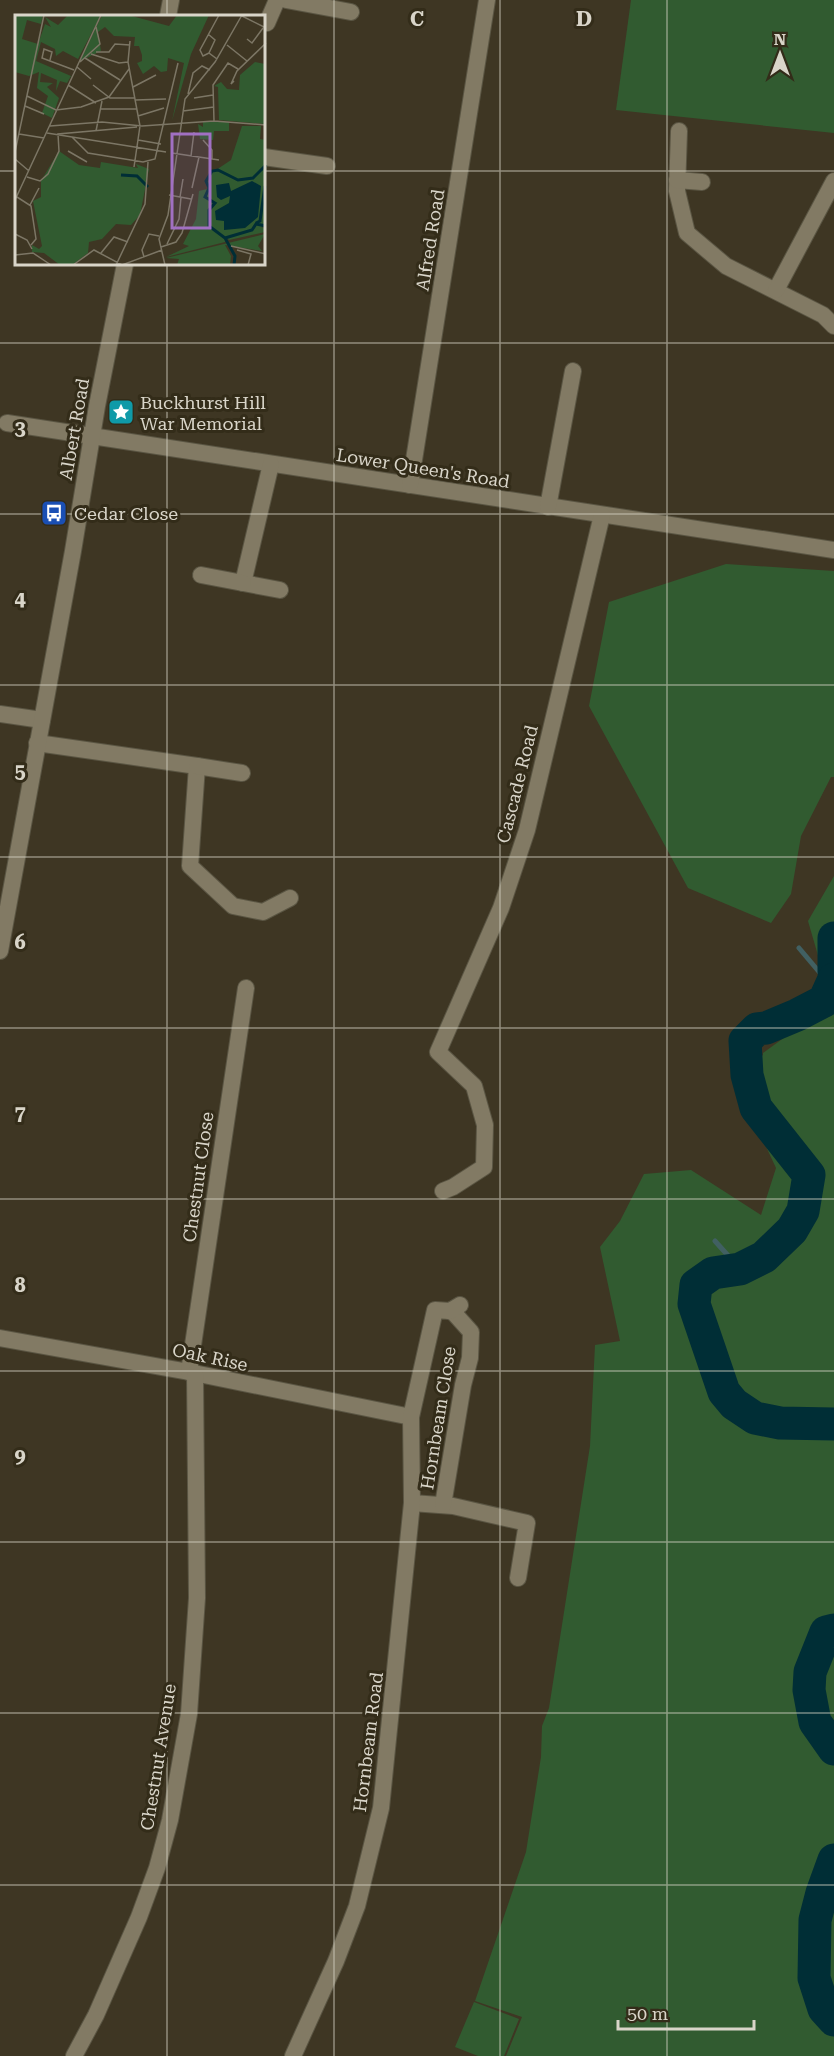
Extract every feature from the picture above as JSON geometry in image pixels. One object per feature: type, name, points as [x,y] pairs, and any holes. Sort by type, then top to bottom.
[{"type":"street","points":[[168,15],[171,0]]},
{"type":"street","points":[[267,23],[277,0]]},
{"type":"street","points":[[286,0],[351,12]]},
{"type":"street","name":"Alfred Road","points":[[410,485],[487,0]]},
{"type":"street","points":[[679,131],[677,191],[687,233],[726,266],[823,315],[834,326]]},
{"type":"street","points":[[266,156],[327,166]]},
{"type":"street","points":[[677,180],[702,182]]},
{"type":"street","points":[[776,290],[834,181]]},
{"type":"street","name":"Albert Road","points":[[0,951],[125,266]]},
{"type":"street","points":[[548,507],[573,370]]},
{"type":"street","name":"Lower Queen's Road","points":[[7,423],[834,550]]},
{"type":"street","points":[[243,583],[271,464]]},
{"type":"street","name":"Cascade Road","points":[[442,1191],[453,1187],[484,1167],[486,1125],[474,1086],[438,1052],[501,908],[527,830],[602,515]]},
{"type":"street","points":[[201,575],[280,590]]},
{"type":"street","points":[[0,714],[42,720]]},
{"type":"street","points":[[38,743],[242,773]]},
{"type":"street","points":[[197,766],[190,866],[233,906],[263,912],[290,898]]},
{"type":"street","name":"Chestnut Close","points":[[192,1373],[246,988]]},
{"type":"street","name":"Hornbeam Close","points":[[411,1417],[435,1310],[455,1308],[454,1313],[471,1332],[470,1358],[463,1385],[443,1506]]},
{"type":"street","name":"Oak Rise","points":[[0,1338],[192,1373],[411,1417]]},
{"type":"street","name":"Chestnut Avenue","points":[[74,2056],[96,2015],[139,1917],[157,1868],[170,1820],[189,1714],[197,1598],[192,1373]]},
{"type":"street","name":"Hornbeam Road","points":[[293,2056],[336,1962],[357,1906],[381,1808],[412,1503],[411,1417]]},
{"type":"street","points":[[412,1503],[443,1506],[527,1523],[518,1578]]},
{"type":"green space","points":[[631,0],[834,0],[834,133],[616,110]]},
{"type":"green space","points":[[726,564],[834,571],[834,777],[831,777],[801,836],[791,894],[771,923],[688,888],[589,706],[609,602]]},
{"type":"green space","points":[[834,876],[834,2056],[506,2056],[522,2017],[475,2001],[526,1852],[541,1757],[542,1726],[549,1708],[590,1446],[595,1345],[620,1341],[600,1247],[620,1221],[644,1174],[691,1170],[761,1215],[776,1168],[733,1076],[807,1021],[826,983],[808,921]]},
{"type":"green space","points":[[474,2002],[519,2019],[504,2056],[478,2056],[455,2047]]},
{"type":"waterway","points":[[834,938],[834,972]]},
{"type":"waterway","points":[[799,948],[831,986]]},
{"type":"waterway","points":[[834,979],[824,1001],[766,1028],[757,1029],[745,1041],[747,1075],[756,1108],[809,1175],[803,1211],[792,1230],[764,1257],[740,1269],[713,1273],[696,1285],[694,1304],[724,1392],[734,1404],[755,1418],[780,1423],[834,1424]]},
{"type":"waterway","points":[[715,1241],[740,1269]]},
{"type":"waterway","points":[[834,1630],[826,1632],[810,1672],[809,1690],[815,1722],[834,1749]]},
{"type":"waterway","points":[[834,1860],[815,1920],[814,1978],[824,2009],[834,2020]]},
{"type":"place","name":"Buckhurst Hill War Memorial","points":[[121,412]]},
{"type":"place","name":"Cedar Close","points":[[54,513]]}]
